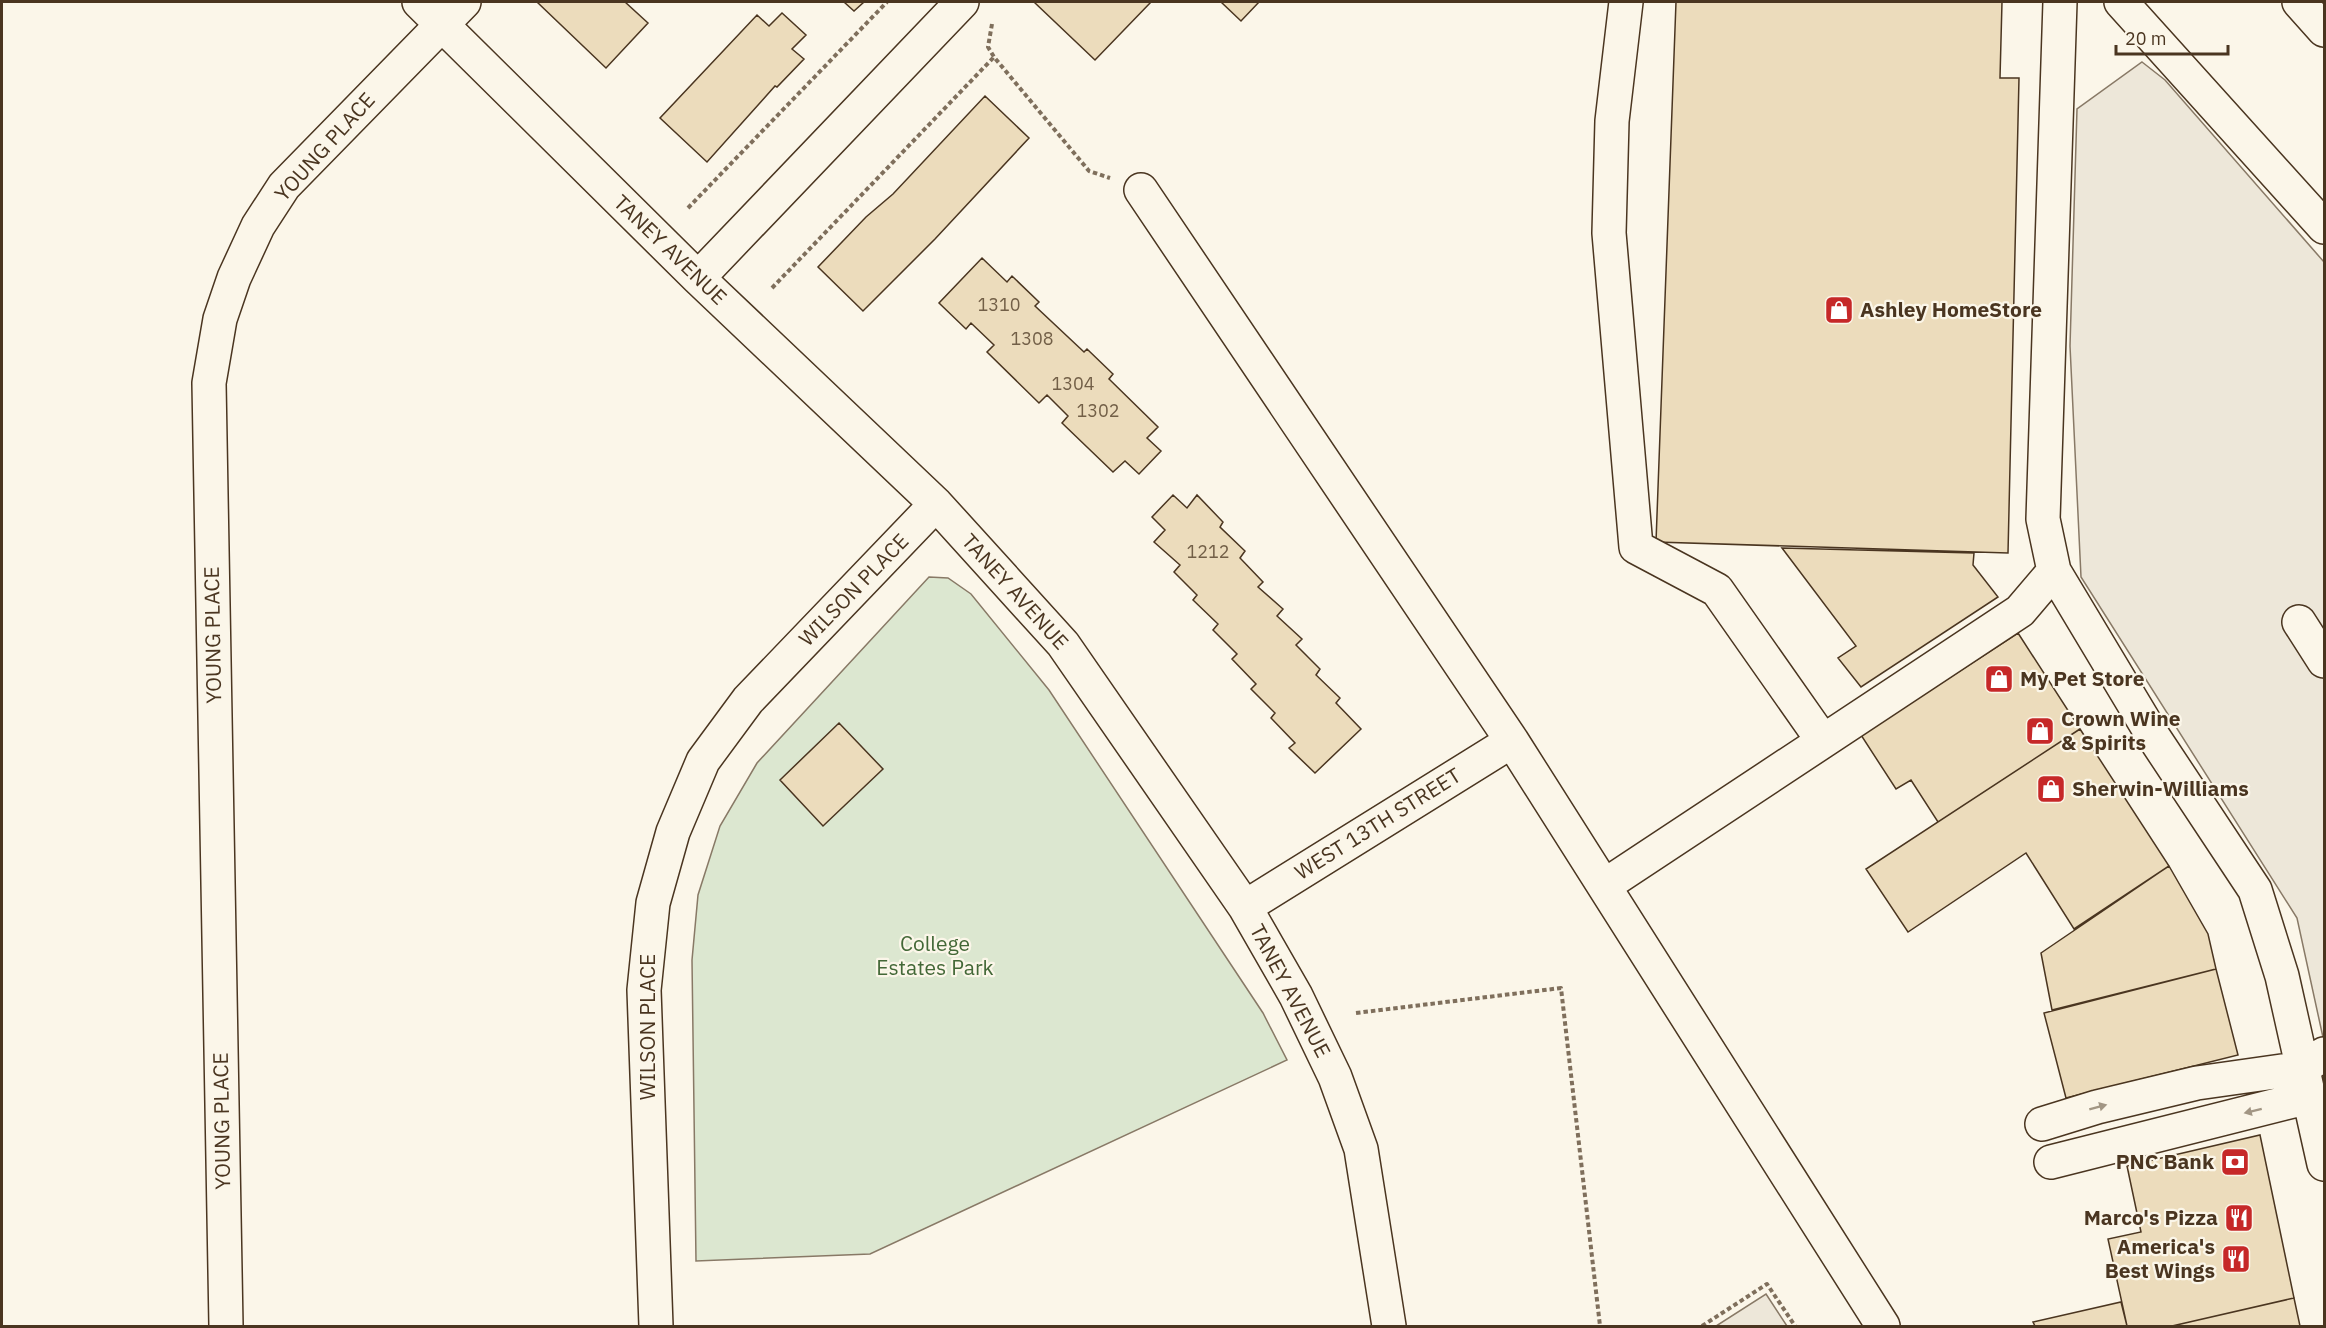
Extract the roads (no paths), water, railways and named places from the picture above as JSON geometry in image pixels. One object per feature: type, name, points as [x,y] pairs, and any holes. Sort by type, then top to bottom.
[{"type":"main road","name":"YOUNG PLACE","points":[[226,1326],[208,383],[220,319],[234,278],[258,226],[277,196],[430,13],[465,2]]},
{"type":"main road","points":[[698,278],[962,2]]},
{"type":"main road","points":[[1626,2],[1612,121],[1609,232],[1636,547],[1717,590],[1823,741]]},
{"type":"main road","points":[[2060,2],[2043,519],[2054,572],[2153,736],[2255,890],[2312,1073],[2325,1164]]},
{"type":"main road","points":[[2121,2],[2325,227]]},
{"type":"main road","points":[[2299,2],[2325,30]]},
{"type":"main road","name":"TANEY AVENUE","points":[[430,13],[698,278],[936,504],[1063,644],[1245,907],[1311,1026],[1335,1077],[1361,1149],[1381,1262],[1387,1326]]},
{"type":"main road","points":[[1141,190],[1512,741],[1883,1326]]},
{"type":"main road","name":"WILSON PLACE","points":[[656,1326],[644,990],[652,903],[673,832],[703,761],[748,700],[936,504]]},
{"type":"main road","points":[[1604,886],[2020,611],[2054,572]]},
{"type":"main road","points":[[2299,622],[2325,662]]},
{"type":"main road","name":"WEST 13TH STREET","points":[[1245,907],[1512,741]]},
{"type":"main road","points":[[2042,1124],[2097,1107],[2198,1083],[2312,1073]]},
{"type":"main road","points":[[2052,1162],[2312,1073]]},
{"type":"place","name":"Ashley HomeStore","points":[[1839,310]]},
{"type":"place","name":"My Pet Store","points":[[1999,679]]},
{"type":"place","name":"Crown Wine & Spirits","points":[[2040,731]]},
{"type":"place","name":"Sherwin-Williams","points":[[2051,789]]},
{"type":"place","name":"PNC Bank","points":[[2235,1162]]},
{"type":"place","name":"Marco's Pizza","points":[[2239,1218]]},
{"type":"place","name":"America's Best Wings","points":[[2236,1259]]},
{"type":"park label","name":"College Estates Park","points":[[935,956]]}]
